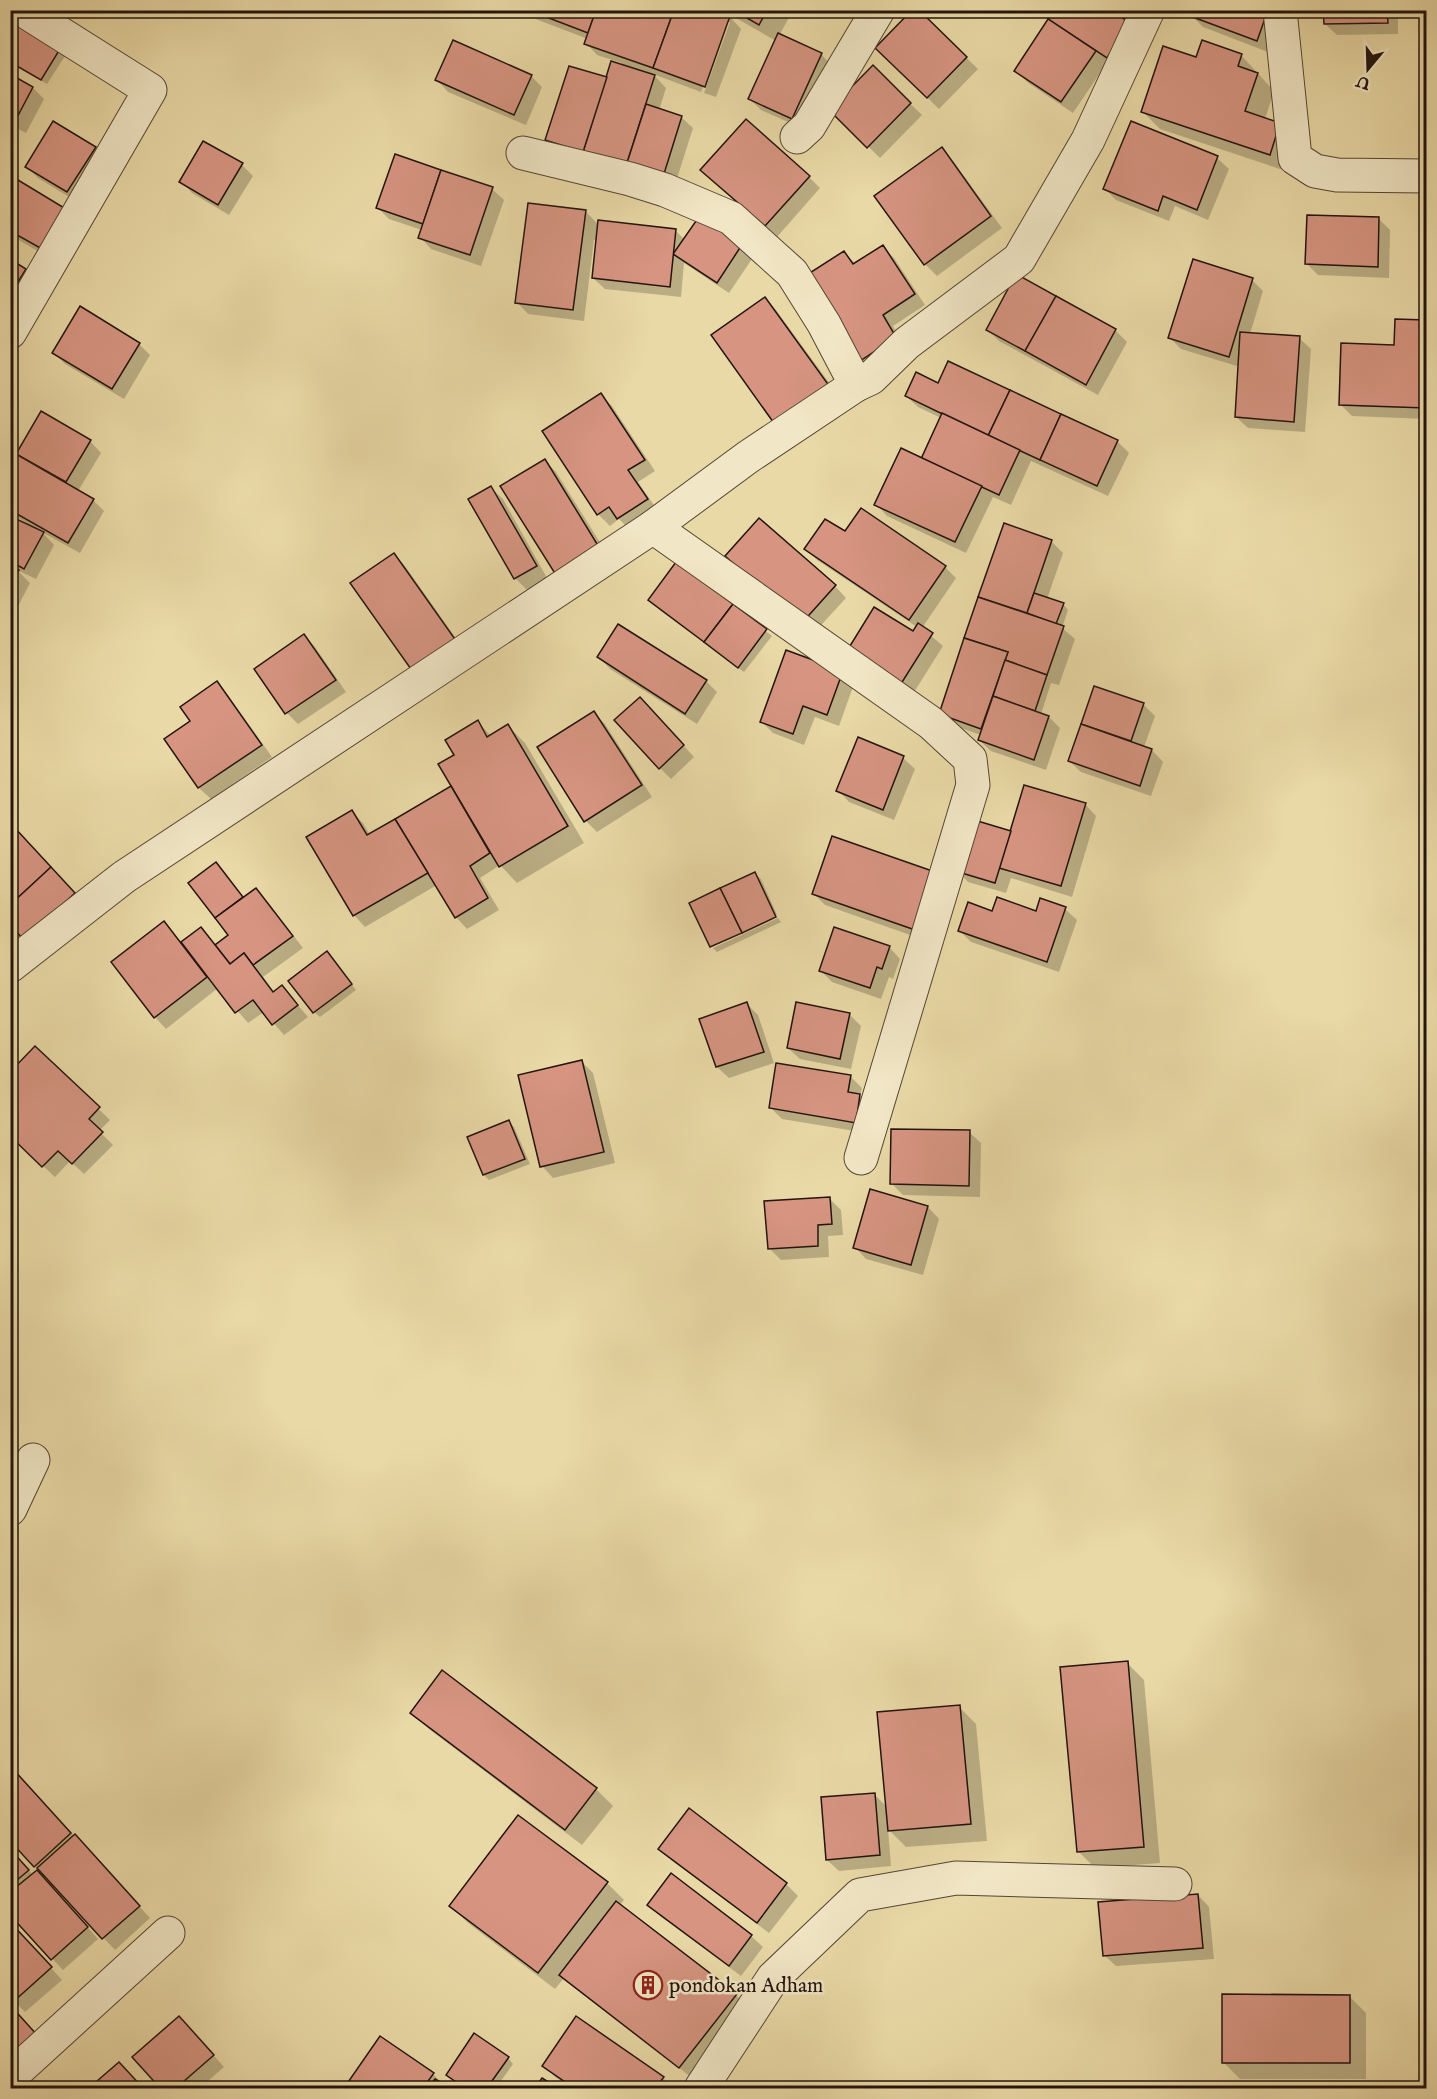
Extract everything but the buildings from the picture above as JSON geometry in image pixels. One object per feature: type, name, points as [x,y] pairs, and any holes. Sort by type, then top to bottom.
[{"type":"street","points":[[10,332],[150,90],[23,10]]},
{"type":"street","points":[[797,137],[809,126],[878,10]]},
{"type":"street","points":[[10,966],[124,877],[653,527],[748,458],[856,385],[871,378],[908,343],[1019,259],[1088,140],[1148,10]]},
{"type":"street","points":[[1280,10],[1295,158],[1315,171],[1337,175],[1426,176]]},
{"type":"street","points":[[523,153],[630,179],[665,190],[731,218],[792,273],[824,324],[856,385]]},
{"type":"street","points":[[653,527],[931,723],[970,759],[973,785],[861,1158]]},
{"type":"street","points":[[10,1509],[33,1460]]},
{"type":"street","points":[[701,2088],[773,1978],[860,1895],[956,1878],[1174,1884]]},
{"type":"street","points":[[10,2077],[168,1933]]},
{"type":"place","name":"pondokan Adham","points":[[648,1985]]}]
